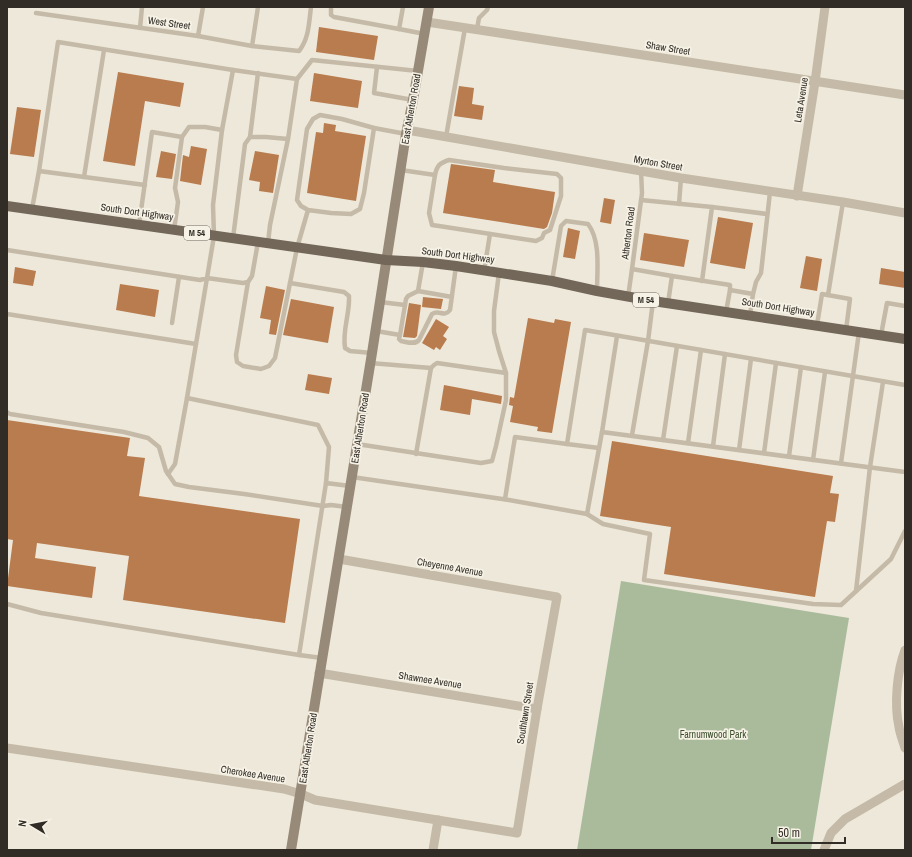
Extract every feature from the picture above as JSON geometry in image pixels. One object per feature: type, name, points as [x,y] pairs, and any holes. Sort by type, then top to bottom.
[{"type":"main road","name":"South Dort Highway","points":[[7,206],[386,260],[456,266],[552,281],[628,297],[905,339]]},
{"type":"street","name":"East Atherton Road","points":[[291,850],[376,331],[386,260],[429,7]]},
{"type":"street","name":"Leta Avenue","points":[[797,196],[825,7]]},
{"type":"street","name":"Shaw Street","points":[[427,22],[905,95]]},
{"type":"street","name":"Myrton Street","points":[[407,132],[446,137],[681,178],[843,202],[905,213]]},
{"type":"street","name":"Cheyenne Avenue","points":[[339,559],[557,597]]},
{"type":"street","name":"Southlawn Street","points":[[517,833],[557,597]]},
{"type":"street","points":[[905,650],[901,661],[896,709],[898,726],[905,748]]},
{"type":"street","name":"Shawnee Avenue","points":[[319,673],[537,708]]},
{"type":"street","name":"Cherokee Avenue","points":[[7,748],[284,789],[315,800],[517,833]]},
{"type":"street","points":[[824,850],[831,832],[845,819],[905,784]]},
{"type":"street","points":[[433,850],[438,820]]},
{"type":"lane","points":[[140,28],[142,7]]},
{"type":"lane","points":[[198,36],[203,7]]},
{"type":"lane","points":[[252,46],[258,7]]},
{"type":"lane","name":"West Street","points":[[36,13],[198,36],[252,46],[299,51],[304,45],[311,7]]},
{"type":"lane","points":[[331,7],[332,16],[334,17],[425,34]]},
{"type":"lane","points":[[399,29],[403,7]]},
{"type":"lane","points":[[477,29],[479,18],[488,7]]},
{"type":"lane","points":[[446,137],[465,28]]},
{"type":"lane","points":[[32,209],[58,42],[297,79]]},
{"type":"lane","points":[[84,176],[104,50]]},
{"type":"lane","points":[[308,210],[297,248],[275,358],[269,366],[261,369],[243,366],[237,362],[236,355],[248,282],[252,276],[270,225],[288,139],[297,79],[312,60],[418,71]]},
{"type":"lane","points":[[377,67],[374,93],[413,100]]},
{"type":"lane","points":[[168,474],[175,464],[214,236],[213,205],[222,130],[233,70]]},
{"type":"lane","points":[[233,238],[246,144],[250,137],[258,74]]},
{"type":"lane","points":[[374,128],[360,209],[351,214],[331,213],[308,210],[301,206],[297,200],[308,129],[313,119],[320,115],[342,119],[374,128],[407,132]]},
{"type":"lane","points":[[174,230],[178,202],[176,188],[182,137],[189,127],[205,127],[222,130]]},
{"type":"lane","points":[[139,225],[152,132],[182,137]]},
{"type":"lane","points":[[250,137],[288,139]]},
{"type":"lane","points":[[449,160],[557,174],[561,178],[560,196],[550,230],[544,234],[542,238],[536,241],[432,225],[429,213],[435,175],[441,162],[449,160]]},
{"type":"lane","points":[[401,170],[435,175]]},
{"type":"lane","points":[[39,171],[144,184]]},
{"type":"lane","name":"Atherton Road","points":[[628,297],[642,193],[641,171]]},
{"type":"lane","points":[[678,204],[681,178]]},
{"type":"lane","points":[[750,315],[756,282],[761,273],[770,192]]},
{"type":"lane","points":[[641,200],[767,214]]},
{"type":"lane","points":[[828,295],[843,202]]},
{"type":"lane","points":[[702,281],[712,207]]},
{"type":"lane","points":[[552,281],[561,226],[566,221],[588,224],[592,229],[596,243],[598,261],[597,291]]},
{"type":"lane","points":[[484,271],[490,234]]},
{"type":"lane","points":[[7,250],[200,280],[207,278],[243,283],[248,282]]},
{"type":"lane","points":[[418,291],[423,262]]},
{"type":"lane","points":[[452,296],[418,291],[408,296],[406,299],[400,341],[418,342],[432,314],[434,312],[445,314],[450,310],[452,296],[456,266]]},
{"type":"lane","points":[[632,269],[730,285],[726,312]]},
{"type":"lane","points":[[357,444],[481,464],[492,461],[506,400],[506,373],[494,332],[494,311],[499,273]]},
{"type":"lane","points":[[668,303],[672,276]]},
{"type":"lane","points":[[172,323],[179,277]]},
{"type":"lane","points":[[290,283],[344,292],[349,296],[344,339],[345,348],[371,358],[431,368]]},
{"type":"lane","points":[[730,290],[753,294]]},
{"type":"lane","points":[[817,325],[822,294],[828,295],[850,299],[846,330]]},
{"type":"lane","points":[[632,435],[648,341],[653,301]]},
{"type":"lane","points":[[380,302],[405,305]]},
{"type":"lane","points":[[881,335],[887,303],[905,306]]},
{"type":"lane","points":[[7,314],[196,344]]},
{"type":"lane","points":[[567,444],[586,330],[905,385]]},
{"type":"lane","points":[[376,331],[400,335]]},
{"type":"lane","points":[[841,463],[859,332]]},
{"type":"lane","points":[[587,514],[617,336]]},
{"type":"lane","points":[[663,440],[677,346]]},
{"type":"lane","points":[[688,443],[701,350]]},
{"type":"lane","points":[[713,446],[725,354]]},
{"type":"lane","points":[[739,450],[751,359]]},
{"type":"lane","points":[[416,454],[431,368],[434,365],[437,363],[506,373]]},
{"type":"lane","points":[[764,453],[776,363]]},
{"type":"lane","points":[[788,456],[801,367]]},
{"type":"lane","points":[[813,460],[825,372]]},
{"type":"lane","points":[[856,591],[870,467],[883,382]]},
{"type":"lane","points":[[187,398],[318,425],[329,447],[323,506],[299,655]]},
{"type":"lane","points":[[7,412],[10,414],[124,432],[148,438],[159,447],[166,471],[176,484],[323,506],[331,505],[347,507]]},
{"type":"lane","points":[[602,432],[905,472]]},
{"type":"lane","points":[[506,499],[515,436],[599,448]]},
{"type":"lane","points":[[326,483],[351,481],[506,499],[587,514],[603,524],[650,534],[644,580],[813,604],[841,605],[891,559],[905,531]]},
{"type":"lane","points":[[7,604],[41,612],[322,658]]},
{"type":"green space","name":"Farnumwood Park","points":[[621,581],[849,618],[811,850],[577,850]]},
{"type":"building","points":[[319,27],[378,36],[374,60],[316,52]]},
{"type":"building","points":[[118,72],[184,83],[180,107],[145,101],[135,166],[103,161]]},
{"type":"building","points":[[314,73],[362,81],[358,108],[310,101]]},
{"type":"building","points":[[459,86],[474,88],[472,104],[484,106],[482,120],[454,116]]},
{"type":"building","points":[[17,107],[41,110],[34,157],[10,154]]},
{"type":"building","points":[[324,123],[336,125],[335,131],[366,136],[356,201],[307,193],[316,132],[323,133]]},
{"type":"building","points":[[191,146],[207,149],[201,185],[180,181],[183,155],[189,157]]},
{"type":"building","points":[[161,151],[176,154],[172,179],[156,177]]},
{"type":"building","points":[[255,151],[279,155],[273,193],[259,191],[260,182],[249,180]]},
{"type":"building","points":[[451,164],[495,170],[493,182],[555,192],[552,213],[547,227],[544,229],[443,213]]},
{"type":"building","points":[[604,198],[615,200],[611,224],[600,222]]},
{"type":"building","points":[[718,217],[753,223],[745,269],[710,263]]},
{"type":"building","points":[[568,228],[580,231],[575,259],[563,257]]},
{"type":"building","points":[[644,233],[689,240],[684,267],[640,260]]},
{"type":"building","points":[[806,256],[822,259],[817,291],[800,288]]},
{"type":"building","points":[[15,267],[36,271],[33,286],[13,283]]},
{"type":"building","points":[[881,268],[905,272],[905,288],[879,284]]},
{"type":"building","points":[[120,284],[159,290],[155,317],[116,310]]},
{"type":"building","points":[[266,286],[285,290],[276,335],[269,334],[271,320],[260,318]]},
{"type":"building","points":[[423,297],[443,299],[441,309],[422,307]]},
{"type":"building","points":[[291,299],[334,307],[328,343],[283,335]]},
{"type":"building","points":[[409,303],[421,305],[417,336],[415,338],[403,337]]},
{"type":"building","points":[[528,318],[554,323],[555,319],[571,322],[552,433],[537,431],[538,427],[510,422],[513,406],[509,405],[510,397],[514,398]]},
{"type":"building","points":[[436,319],[449,327],[443,336],[447,339],[440,350],[436,347],[434,350],[422,343]]},
{"type":"building","points":[[308,374],[332,378],[329,394],[305,390]]},
{"type":"building","points":[[444,385],[502,396],[501,404],[472,399],[470,415],[440,410]]},
{"type":"building","points":[[7,420],[130,438],[127,456],[145,458],[139,496],[300,519],[285,623],[123,600],[129,556],[37,543],[35,558],[96,567],[92,598],[7,586],[13,540],[7,539]]},
{"type":"building","points":[[612,441],[833,476],[830,493],[839,494],[835,522],[827,521],[815,597],[664,574],[671,527],[600,516]]}]
